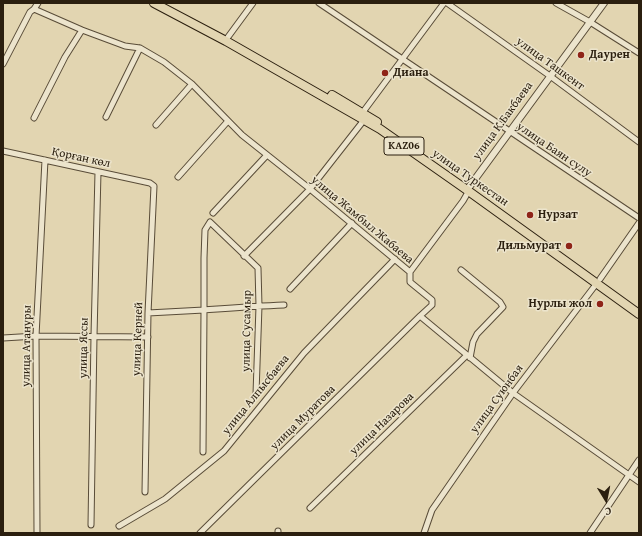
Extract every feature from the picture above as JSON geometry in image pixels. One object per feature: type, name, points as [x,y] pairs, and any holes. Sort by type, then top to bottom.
[{"type":"highway","name":"улица Туркестан","points":[[154,3],[363,116]]},
{"type":"highway","name":"улица Туркестан","points":[[164,3],[228,37],[363,116],[639,308]]},
{"type":"highway","name":"улица Туркестан","points":[[599,281],[639,314]]},
{"type":"street","points":[[3,64],[30,12],[38,3]]},
{"type":"street","points":[[228,37],[253,3]]},
{"type":"street","name":"улица Баян сулу","points":[[319,3],[639,218]]},
{"type":"street","points":[[203,452],[204,258],[206,230],[210,222],[244,256],[310,189],[444,3]]},
{"type":"street","name":"улица Ташкент","points":[[447,3],[550,76],[639,142]]},
{"type":"street","points":[[556,3],[590,22],[639,53]]},
{"type":"street","name":"улица К.Бакбаева","points":[[410,272],[463,201],[467,194],[468,188],[604,3]]},
{"type":"street","name":"улица Жамбыл Жабаева","points":[[34,9],[82,30],[125,46],[140,48],[164,62],[192,84],[242,135],[352,223],[410,272],[410,282],[432,300],[432,305],[420,316]]},
{"type":"street","points":[[34,118],[65,57],[82,30]]},
{"type":"street","points":[[106,117],[140,48]]},
{"type":"street","points":[[156,125],[192,84]]},
{"type":"street","points":[[178,176],[228,121]]},
{"type":"street","name":"Қорған көл","points":[[3,151],[150,183],[154,186]]},
{"type":"street","points":[[213,213],[267,155]]},
{"type":"street","name":"улица Атануры","points":[[37,533],[36,336],[45,160]]},
{"type":"street","name":"улица Яссы","points":[[91,525],[98,172]]},
{"type":"street","name":"улица Керней","points":[[145,492],[148,313],[154,186]]},
{"type":"street","points":[[290,289],[352,223]]},
{"type":"street","name":"улица Суюнбая","points":[[424,533],[432,510],[513,393],[599,281],[639,223]]},
{"type":"street","name":"улица Сусамыр","points":[[244,256],[258,268],[259,306],[256,394]]},
{"type":"street","name":"улица Алпысбаева","points":[[119,526],[166,499],[224,451],[304,353],[395,259]]},
{"type":"street","points":[[461,270],[500,302],[503,307],[477,334],[469,357]]},
{"type":"street","points":[[148,313],[284,305]]},
{"type":"street","points":[[420,316],[513,393],[639,482]]},
{"type":"street","name":"улица Муратова","points":[[200,533],[420,316]]},
{"type":"street","points":[[3,338],[36,336],[148,337]]},
{"type":"street","name":"улица Назарова","points":[[310,508],[469,357]]},
{"type":"street","points":[[590,533],[639,460]]},
{"type":"place","name":"Даурен","points":[[581,55]]},
{"type":"place","name":"Диана","points":[[385,73]]},
{"type":"place","name":"Нурзат","points":[[530,215]]},
{"type":"place","name":"Дильмурат","points":[[569,246]]},
{"type":"place","name":"Нурлы жол","points":[[600,304]]}]
